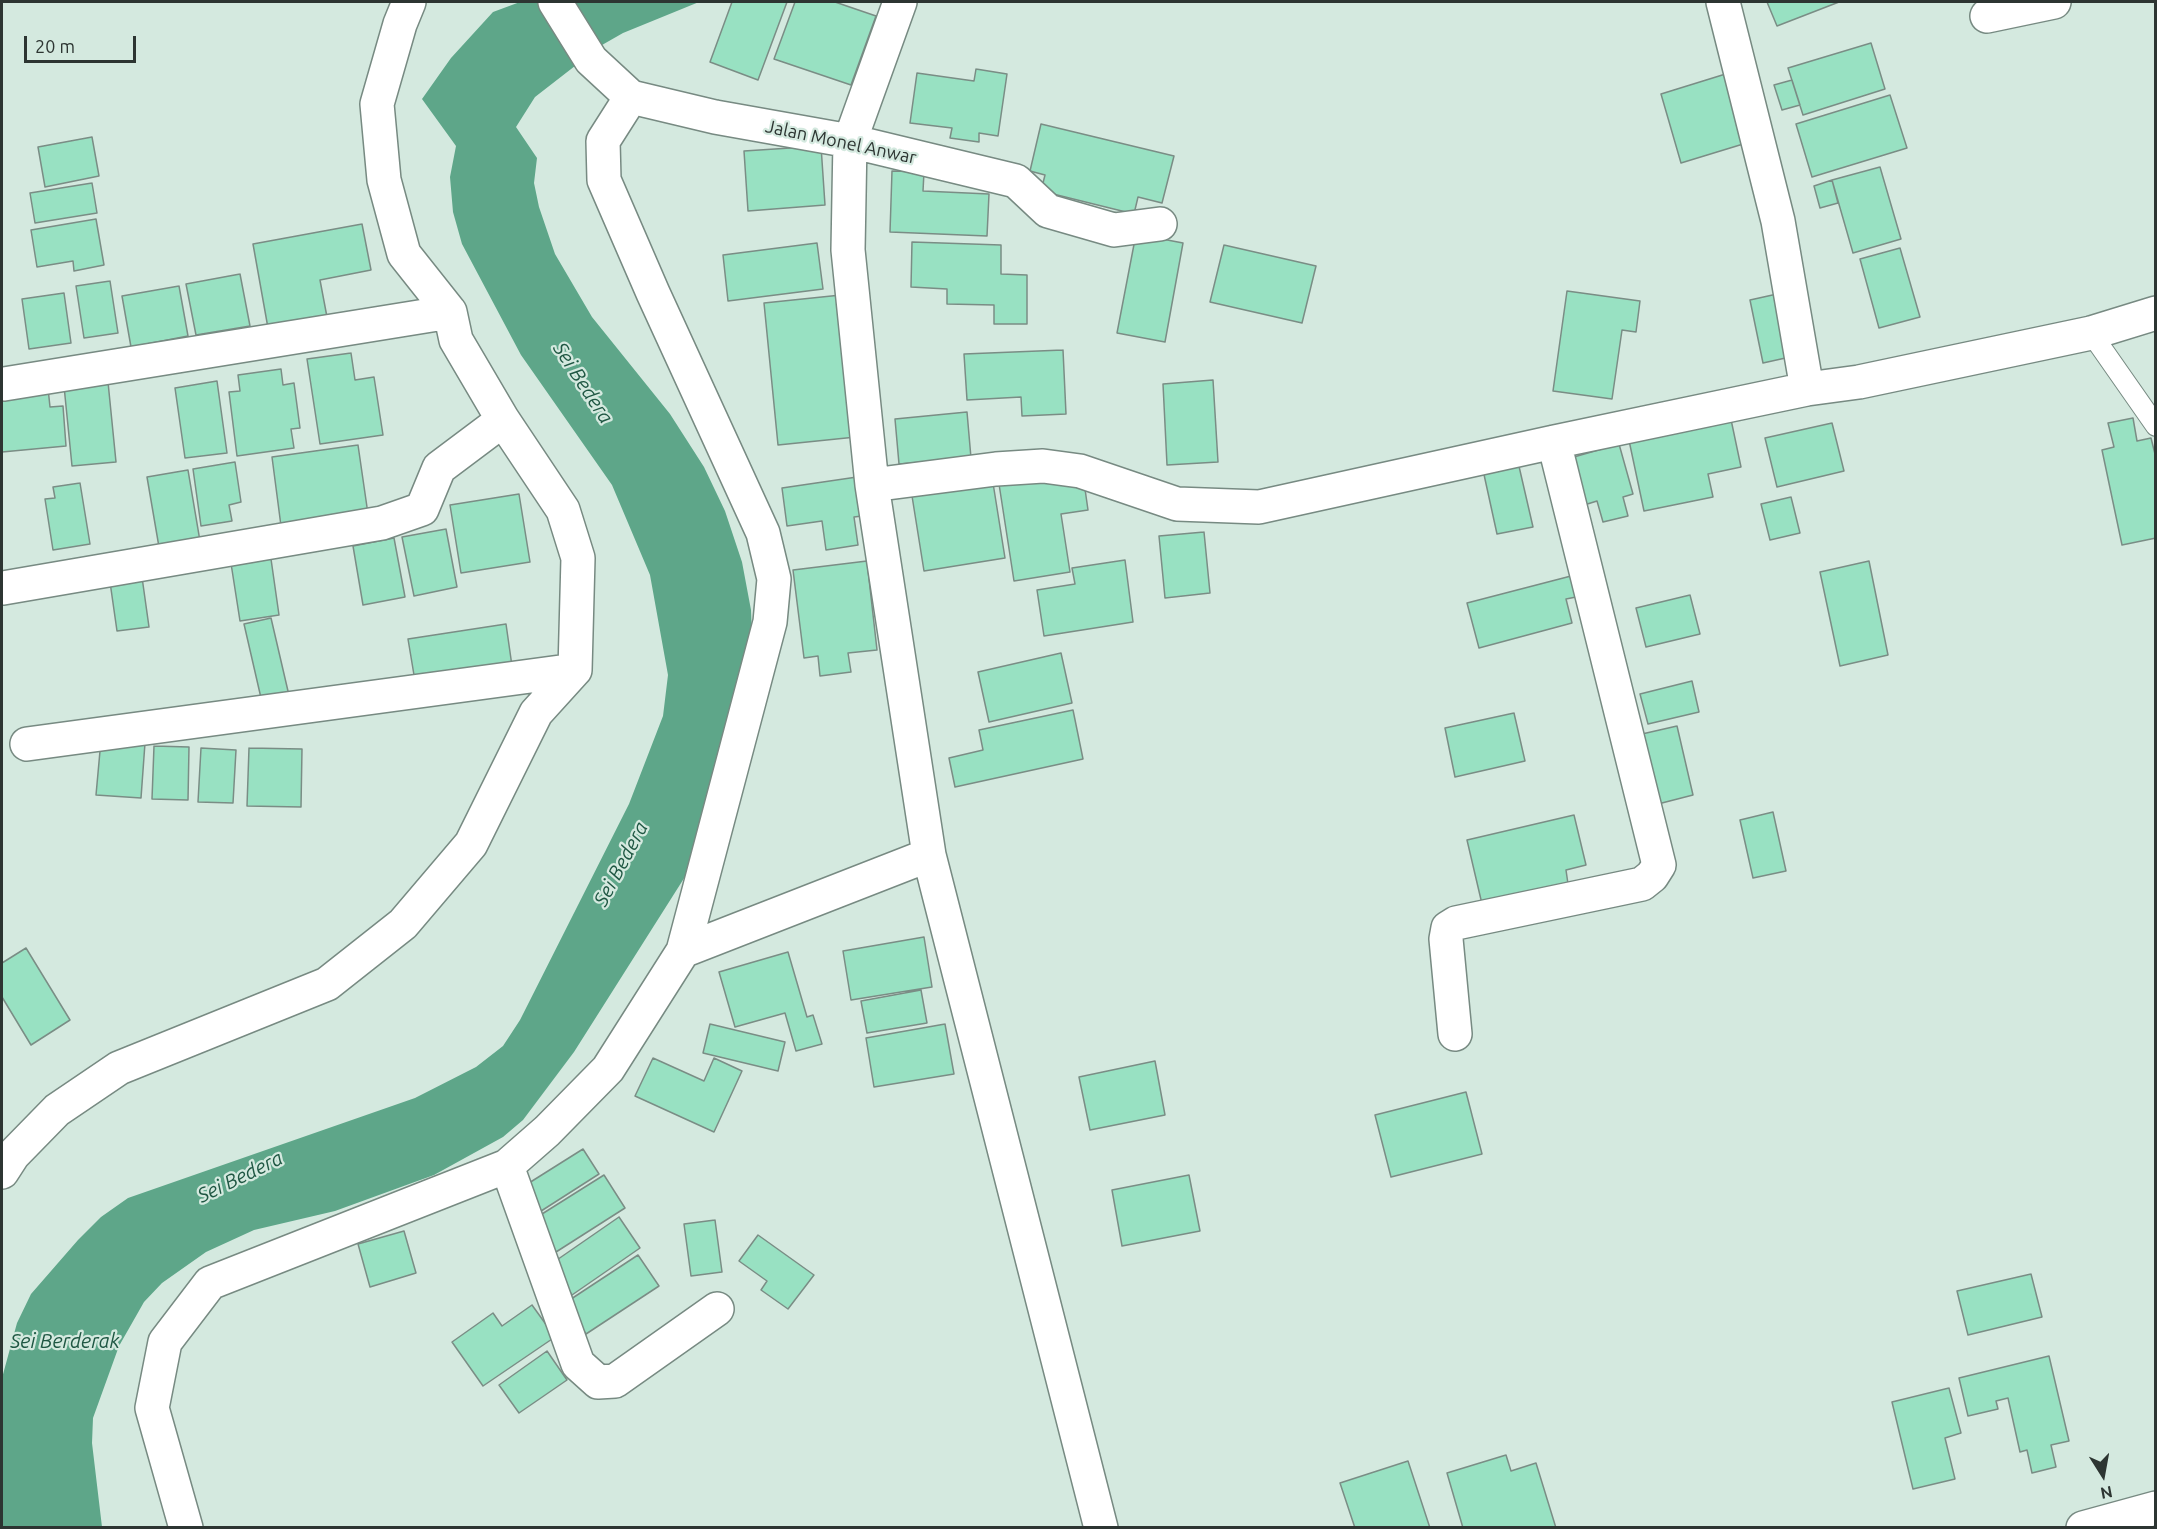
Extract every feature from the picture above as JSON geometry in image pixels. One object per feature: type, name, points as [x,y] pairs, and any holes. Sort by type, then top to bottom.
[{"type":"street","points":[[2,1172],[13,1155],[57,1110],[119,1068],[327,984],[403,924],[471,844],[536,713],[575,670],[578,558],[563,510],[503,420],[456,340],[450,312],[404,254],[384,180],[377,104],[400,24],[409,2]]},
{"type":"street","name":"Jalan Monel Anwar","points":[[555,2],[591,60],[631,97],[716,117],[850,141],[1016,181],[1048,211],[1114,230],[1160,224]]},
{"type":"street","points":[[900,2],[850,141],[849,250],[872,484],[929,855],[1101,1527]]},
{"type":"street","points":[[1723,2],[1778,221],[1807,389]]},
{"type":"street","points":[[1987,16],[2054,2]]},
{"type":"street","points":[[186,1527],[152,1408],[165,1342],[210,1284],[507,1166],[547,1131],[608,1069],[683,951],[770,622],[774,579],[763,533],[652,293],[604,180],[603,141],[631,97]]},
{"type":"street","points":[[4,384],[450,312]]},
{"type":"street","points":[[872,484],[996,469],[1043,466],[1080,471],[1177,504],[1259,507],[1807,389],[1859,382],[2091,333],[2156,313]]},
{"type":"street","points":[[3,588],[382,523],[422,509],[439,468],[503,420]]},
{"type":"street","points":[[1455,1034],[1446,939],[1448,928],[1456,922],[1642,884],[1653,876],[1659,865],[1554,442]]},
{"type":"street","points":[[27,744],[575,670]]},
{"type":"street","points":[[683,951],[929,855]]},
{"type":"street","points":[[507,1166],[578,1364],[598,1382],[615,1381],[717,1309]]},
{"type":"street","points":[[2083,1527],[2156,1508]]},
{"type":"lane","points":[[2091,333],[2156,426]]},
{"type":"water","name":"Sei Berderak","points":[[520,2],[699,2],[623,33],[602,45],[535,97],[516,127],[537,158],[534,183],[539,207],[555,254],[592,317],[670,414],[704,467],[725,511],[742,562],[751,610],[752,636],[688,872],[574,1052],[523,1120],[503,1137],[434,1175],[335,1211],[254,1230],[206,1252],[162,1283],[144,1302],[119,1346],[93,1418],[92,1443],[102,1527],[2,1527],[2,1378],[17,1323],[31,1294],[101,1217],[128,1198],[415,1098],[476,1067],[503,1046],[520,1020],[629,804],[663,716],[668,675],[650,575],[612,485],[521,355],[462,244],[453,212],[450,177],[456,146],[422,99],[451,58],[493,12]]},
{"type":"building","points":[[732,2],[787,2],[758,80],[710,62]]},
{"type":"building","points":[[795,2],[835,2],[876,16],[851,85],[774,59]]},
{"type":"building","points":[[1767,2],[1839,2],[1777,26]]},
{"type":"building","points":[[1871,43],[1885,89],[1803,115],[1788,68]]},
{"type":"building","points":[[976,69],[1007,74],[998,136],[979,133],[979,142],[950,138],[952,128],[910,123],[917,73],[974,81]]},
{"type":"building","points":[[1732,72],[1753,141],[1681,163],[1661,94]]},
{"type":"building","points":[[1792,80],[1800,105],[1782,110],[1774,85]]},
{"type":"building","points":[[1890,95],[1907,148],[1812,177],[1796,124]]},
{"type":"building","points":[[1041,124],[1174,156],[1162,203],[1138,197],[1134,214],[1041,191],[1045,175],[1030,171]]},
{"type":"building","points":[[92,137],[99,176],[45,187],[38,147]]},
{"type":"building","points":[[821,146],[825,205],[748,211],[744,151]]},
{"type":"building","points":[[1880,167],[1901,239],[1853,253],[1832,180]]},
{"type":"building","points":[[892,171],[924,172],[923,191],[989,194],[987,236],[890,232]]},
{"type":"building","points":[[1832,180],[1838,203],[1820,208],[1814,186]]},
{"type":"building","points":[[92,183],[97,213],[35,223],[30,193]]},
{"type":"building","points":[[96,219],[104,265],[74,271],[73,261],[37,267],[31,230]]},
{"type":"building","points":[[362,224],[371,270],[320,280],[327,317],[268,328],[253,244]]},
{"type":"building","points":[[1136,234],[1183,243],[1165,342],[1117,333]]},
{"type":"building","points":[[912,242],[1001,245],[1001,274],[1027,275],[1027,324],[994,324],[994,305],[947,304],[947,289],[911,287]]},
{"type":"building","points":[[817,243],[823,289],[728,301],[723,255]]},
{"type":"building","points":[[1224,245],[1316,266],[1302,323],[1210,302]]},
{"type":"building","points":[[1900,248],[1920,317],[1879,328],[1860,259]]},
{"type":"building","points":[[240,274],[250,326],[196,335],[186,284]]},
{"type":"building","points":[[110,281],[118,333],[84,338],[76,286]]},
{"type":"building","points":[[179,286],[188,336],[131,347],[122,296]]},
{"type":"building","points":[[1567,291],[1640,301],[1636,332],[1622,330],[1612,399],[1553,391]]},
{"type":"building","points":[[64,293],[71,343],[29,349],[22,299]]},
{"type":"building","points":[[1777,294],[1790,357],[1763,363],[1750,300]]},
{"type":"building","points":[[841,295],[856,437],[778,445],[764,303]]},
{"type":"building","points":[[1063,350],[1066,414],[1022,416],[1021,397],[967,400],[964,354]]},
{"type":"building","points":[[351,353],[355,380],[374,377],[383,435],[320,444],[307,359]]},
{"type":"building","points":[[281,369],[283,385],[294,383],[300,428],[291,429],[294,448],[237,456],[229,392],[240,391],[238,375]]},
{"type":"building","points":[[1213,380],[1218,462],[1167,465],[1163,384]]},
{"type":"building","points":[[217,381],[227,453],[185,458],[175,388]]},
{"type":"building","points":[[108,382],[116,462],[72,466],[64,386]]},
{"type":"building","points":[[48,388],[50,407],[63,406],[66,446],[2,452],[2,392]]},
{"type":"building","points":[[1729,410],[1741,467],[1708,474],[1713,497],[1644,511],[1627,431]]},
{"type":"building","points":[[967,412],[971,458],[899,464],[895,419]]},
{"type":"building","points":[[2133,418],[2137,441],[2151,438],[2156,458],[2156,538],[2122,545],[2102,450],[2114,447],[2108,423]]},
{"type":"building","points":[[1832,423],[1844,471],[1777,487],[1765,438]]},
{"type":"building","points":[[1619,444],[1633,494],[1623,497],[1628,516],[1603,522],[1597,501],[1581,506],[1567,459]]},
{"type":"building","points":[[358,445],[368,514],[281,526],[272,457]]},
{"type":"building","points":[[235,462],[241,502],[229,505],[232,521],[201,526],[193,469]]},
{"type":"building","points":[[1518,462],[1533,527],[1497,534],[1483,470]]},
{"type":"building","points":[[188,470],[200,541],[159,547],[147,477]]},
{"type":"building","points":[[1083,475],[1088,510],[1061,514],[1070,572],[1014,581],[999,484]]},
{"type":"building","points":[[857,477],[862,516],[854,517],[858,545],[826,550],[822,521],[787,526],[782,488]]},
{"type":"building","points":[[80,483],[90,544],[53,550],[45,499],[55,498],[53,487]]},
{"type":"building","points":[[993,483],[1005,558],[924,571],[912,496]]},
{"type":"building","points":[[519,494],[530,562],[461,573],[450,505]]},
{"type":"building","points":[[1791,497],[1800,533],[1770,540],[1761,504]]},
{"type":"building","points":[[446,529],[457,587],[414,596],[402,537]]},
{"type":"building","points":[[1204,532],[1210,593],[1165,598],[1159,536]]},
{"type":"building","points":[[394,538],[405,597],[363,605],[353,546]]},
{"type":"building","points":[[270,552],[279,615],[240,621],[230,557]]},
{"type":"building","points":[[1125,560],[1133,622],[1044,636],[1037,590],[1075,584],[1072,568]]},
{"type":"building","points":[[867,561],[877,650],[848,653],[851,672],[820,676],[818,656],[804,658],[793,570]]},
{"type":"building","points":[[1869,561],[1888,655],[1840,666],[1820,572]]},
{"type":"building","points":[[141,570],[149,627],[117,631],[109,575]]},
{"type":"building","points":[[1571,576],[1576,597],[1566,599],[1572,623],[1479,648],[1467,603]]},
{"type":"building","points":[[1690,595],[1700,634],[1646,647],[1636,608]]},
{"type":"building","points":[[271,618],[291,704],[264,711],[244,624]]},
{"type":"building","points":[[506,624],[512,666],[415,681],[408,639]]},
{"type":"building","points":[[1061,653],[1072,703],[989,722],[978,672]]},
{"type":"building","points":[[1692,681],[1699,712],[1648,724],[1640,694]]},
{"type":"building","points":[[1073,710],[1083,759],[955,787],[949,758],[983,750],[979,730]]},
{"type":"building","points":[[1514,713],[1525,761],[1455,777],[1445,728]]},
{"type":"building","points":[[1677,726],[1693,795],[1658,804],[1642,734]]},
{"type":"building","points":[[101,740],[145,743],[141,798],[96,795]]},
{"type":"building","points":[[154,746],[189,747],[188,800],[152,799]]},
{"type":"building","points":[[201,748],[236,750],[233,803],[198,802]]},
{"type":"building","points":[[249,748],[302,749],[301,807],[247,806]]},
{"type":"building","points":[[1773,812],[1786,871],[1753,878],[1740,820]]},
{"type":"building","points":[[1574,815],[1586,865],[1566,870],[1568,884],[1482,904],[1467,840]]},
{"type":"building","points":[[924,937],[932,987],[851,1000],[843,951]]},
{"type":"building","points":[[26,948],[70,1020],[31,1045],[2,997],[2,963]]},
{"type":"building","points":[[788,952],[807,1017],[813,1015],[822,1044],[796,1051],[785,1013],[735,1027],[719,972]]},
{"type":"building","points":[[921,990],[927,1023],[867,1033],[861,1001]]},
{"type":"building","points":[[710,1024],[785,1042],[778,1071],[703,1053]]},
{"type":"building","points":[[945,1024],[954,1074],[874,1087],[866,1038]]},
{"type":"building","points":[[653,1058],[704,1081],[714,1058],[742,1071],[714,1132],[635,1096]]},
{"type":"building","points":[[1155,1061],[1165,1115],[1090,1130],[1079,1077]]},
{"type":"building","points":[[1466,1092],[1482,1154],[1391,1177],[1375,1115]]},
{"type":"building","points":[[583,1149],[599,1174],[538,1213],[521,1188]]},
{"type":"building","points":[[604,1175],[625,1208],[556,1252],[534,1219]]},
{"type":"building","points":[[1189,1175],[1200,1231],[1122,1246],[1112,1190]]},
{"type":"building","points":[[619,1217],[640,1248],[572,1295],[551,1264]]},
{"type":"building","points":[[715,1220],[722,1272],[691,1276],[684,1224]]},
{"type":"building","points":[[404,1231],[416,1273],[370,1287],[358,1244]]},
{"type":"building","points":[[758,1235],[814,1275],[788,1309],[761,1290],[767,1281],[739,1261]]},
{"type":"building","points":[[638,1255],[659,1286],[586,1334],[565,1303]]},
{"type":"building","points":[[2031,1274],[2042,1317],[1968,1335],[1957,1291]]},
{"type":"building","points":[[532,1305],[555,1337],[483,1386],[452,1342],[493,1313],[502,1326]]},
{"type":"building","points":[[547,1351],[567,1380],[519,1413],[499,1385]]},
{"type":"building","points":[[2049,1356],[2069,1441],[2051,1445],[2056,1467],[2032,1473],[2027,1450],[2020,1452],[2008,1398],[1996,1401],[1998,1409],[1968,1416],[1959,1378]]},
{"type":"building","points":[[1949,1388],[1961,1433],[1945,1438],[1955,1479],[1913,1489],[1892,1402]]},
{"type":"building","points":[[1506,1455],[1511,1471],[1536,1463],[1556,1528],[1463,1528],[1447,1473]]},
{"type":"building","points":[[1408,1461],[1430,1528],[1355,1528],[1340,1483]]},
{"type":"water label","name":"Sei Bedera","points":[[583,383]]},
{"type":"water label","name":"Sei Bedera","points":[[621,864]]},
{"type":"water label","name":"Sei Bedera","points":[[240,1177]]}]
